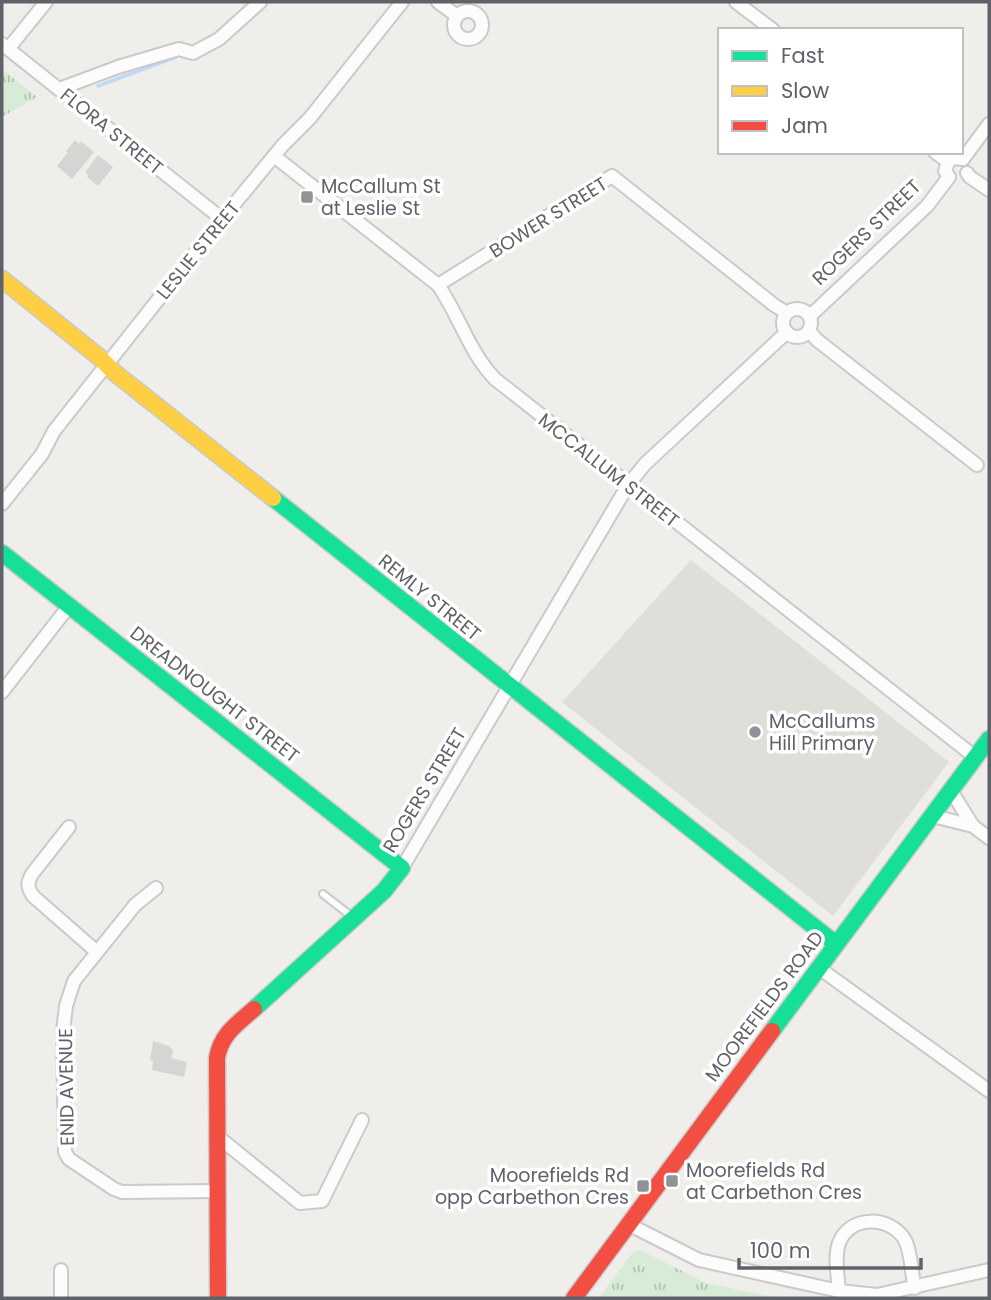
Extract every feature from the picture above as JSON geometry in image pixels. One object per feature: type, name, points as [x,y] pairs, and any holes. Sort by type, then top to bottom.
[{"type":"street","points":[[5,46],[46,2]]},
{"type":"street","points":[[60,89],[118,67],[179,49],[193,53],[219,39],[260,2]]},
{"type":"street","name":"LESLIE STREET","points":[[2,504],[42,454],[54,431],[222,219],[274,156],[310,118],[402,2]]},
{"type":"street","points":[[438,2],[457,16]]},
{"type":"street","points":[[736,2],[770,28]]},
{"type":"street","name":"FLORA STREET","points":[[5,46],[222,219]]},
{"type":"street","points":[[963,159],[989,124]]},
{"type":"street","points":[[938,154],[948,162]]},
{"type":"street","name":"MCCALLUM STREET","points":[[274,156],[438,285],[479,360],[490,374],[975,757]]},
{"type":"street","points":[[953,158],[963,159],[967,165],[967,173],[959,180],[949,177],[945,168],[948,162],[953,158]]},
{"type":"street","points":[[967,173],[989,190]]},
{"type":"street","name":"BOWER STREET","points":[[438,285],[612,176],[787,313]]},
{"type":"street","name":"ROGERS STREET","points":[[810,316],[927,206],[949,177]]},
{"type":"street","name":"REMLY STREET","points":[[2,279],[115,373],[836,944]]},
{"type":"street","points":[[799,309],[807,313],[811,324],[809,331],[798,336],[788,332],[784,321],[787,313],[799,309]]},
{"type":"street","points":[[809,331],[977,466]]},
{"type":"street","name":"ROGERS STREET","points":[[218,1298],[219,1045],[226,1034],[384,891],[402,868],[628,485],[645,464],[788,332]]},
{"type":"street","name":"DREADNOUGHT STREET","points":[[2,552],[402,868]]},
{"type":"street","points":[[2,692],[69,606]]},
{"type":"street","name":"MOOREFIELDS ROAD","points":[[574,1298],[989,738]]},
{"type":"street","points":[[951,792],[973,826],[989,838]]},
{"type":"street","points":[[933,816],[973,826]]},
{"type":"street","points":[[69,827],[27,882],[33,896],[97,952]]},
{"type":"street","name":"ENID AVENUE","points":[[156,888],[135,905],[74,981],[66,1006],[63,1031],[65,1152],[69,1159],[122,1192],[218,1191]]},
{"type":"street","points":[[819,968],[989,1091]]},
{"type":"street","points":[[218,1136],[300,1203],[322,1201],[362,1120]]},
{"type":"street","points":[[839,1292],[839,1242],[842,1236],[856,1225],[873,1221],[889,1224],[903,1237],[909,1251],[915,1288]]},
{"type":"street","points":[[628,1224],[699,1260],[839,1292],[877,1295],[989,1270]]},
{"type":"street","points":[[61,1270],[61,1298]]},
{"type":"lane","points":[[323,894],[354,918]]},
{"type":"shaded area","name":"McCallums Hill Primary","points":[[691,560],[949,762],[833,916],[562,702]]},
{"type":"green space","points":[[2,69],[37,97],[2,117]]},
{"type":"green space","points":[[640,1250],[706,1283],[777,1298],[599,1298],[633,1252]]},
{"type":"building","points":[[75,140],[79,144],[81,141],[94,152],[72,179],[57,166]]},
{"type":"building","points":[[98,155],[113,167],[98,186],[87,177],[86,171]]},
{"type":"building","points":[[153,1041],[169,1046],[173,1050],[171,1058],[187,1062],[184,1077],[152,1070],[153,1061],[150,1060]]},
{"type":"waterway","points":[[98,86],[176,57]]},
{"type":"traffic: fast","points":[[273,498],[836,944]]},
{"type":"traffic: fast","points":[[2,553],[402,868],[384,891],[254,1009]]},
{"type":"traffic: fast","points":[[772,1031],[989,739]]},
{"type":"traffic: slow","points":[[2,279],[273,498]]},
{"type":"traffic: jam","points":[[218,1298],[217,1058],[226,1036],[254,1009]]},
{"type":"traffic: jam","points":[[574,1298],[772,1031]]},
{"type":"place","name":"McCallum St at Leslie St","points":[[307,197]]},
{"type":"place","name":"McCallums Hill Primary","points":[[755,732]]},
{"type":"place","name":"Moorefields Rd at Carbethon Cres","points":[[672,1181]]},
{"type":"place","name":"Moorefields Rd opp Carbethon Cres","points":[[643,1186]]}]
